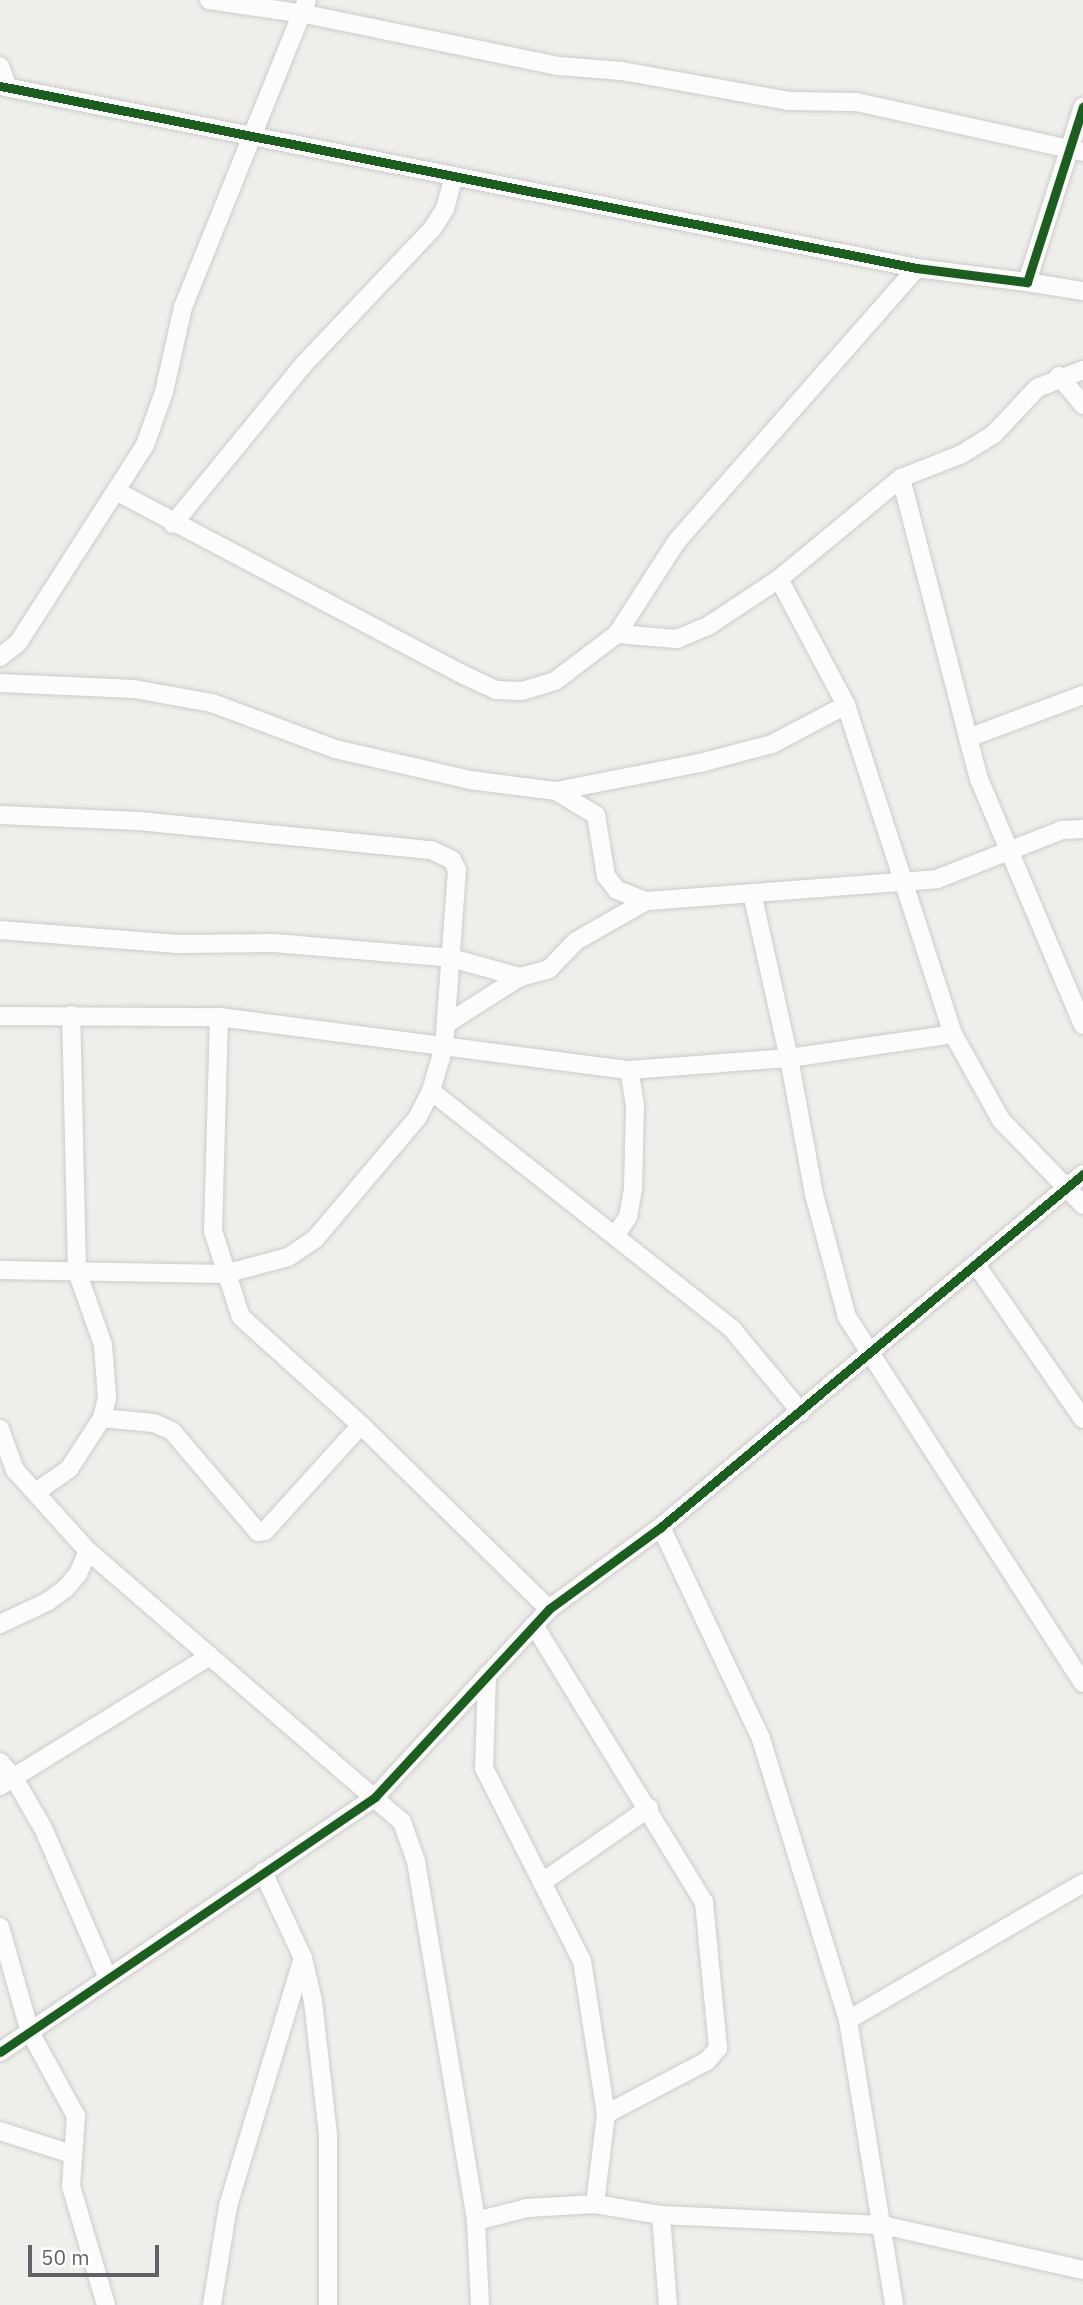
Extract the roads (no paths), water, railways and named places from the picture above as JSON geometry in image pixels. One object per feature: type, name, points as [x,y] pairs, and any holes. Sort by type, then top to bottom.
[{"type":"street","points":[[209,0],[306,7],[559,66],[622,71],[789,101],[856,102],[1077,150]]},
{"type":"street","points":[[0,657],[18,643],[145,445],[164,392],[183,307],[306,7]]},
{"type":"street","points":[[0,66],[4,87],[252,139],[454,176],[917,268],[1083,290]]},
{"type":"street","points":[[1027,282],[1077,150],[1083,107]]},
{"type":"street","points":[[173,524],[304,364],[433,228],[445,209],[454,176]]},
{"type":"street","points":[[116,491],[173,524],[496,690],[522,691],[555,681],[617,634],[677,541],[917,268]]},
{"type":"street","points":[[617,634],[677,639],[726,616],[779,579],[901,478],[962,454],[993,434],[1037,388],[1059,376],[1083,369]]},
{"type":"street","points":[[1059,376],[1082,399]]},
{"type":"street","points":[[901,478],[979,779],[1011,848],[1042,935],[1083,1025]]},
{"type":"street","points":[[779,579],[846,705],[907,883],[953,1034],[1001,1120],[1083,1205]]},
{"type":"street","points":[[0,682],[134,689],[212,703],[335,749],[470,780],[556,791],[700,763],[772,744],[846,705]]},
{"type":"street","points":[[968,738],[1083,695]]},
{"type":"street","points":[[556,791],[596,816],[606,876],[617,890],[646,901],[907,883],[948,876],[1011,848],[1062,830],[1083,829]]},
{"type":"street","points":[[0,815],[139,821],[443,854],[457,870],[444,1047],[431,1091],[418,1117],[315,1239],[288,1257],[225,1274],[0,1270]]},
{"type":"street","points":[[751,893],[789,1058],[814,1194],[847,1317],[869,1355],[1083,1683]]},
{"type":"street","points":[[446,1024],[520,977],[549,969],[576,941],[646,901]]},
{"type":"street","points":[[0,930],[177,944],[274,943],[451,958],[520,977]]},
{"type":"street","points":[[36,1492],[69,1469],[102,1418],[107,1398],[103,1345],[77,1271],[71,1015]]},
{"type":"street","points":[[0,1016],[219,1017],[629,1070],[789,1058],[953,1034]]},
{"type":"street","points":[[219,1017],[213,1231],[225,1274],[244,1322],[361,1426],[549,1609]]},
{"type":"street","points":[[615,1236],[628,1217],[633,1188],[635,1106],[629,1070]]},
{"type":"street","points":[[431,1091],[732,1329],[801,1412]]},
{"type":"street","points":[[0,2052],[107,1976],[375,1797],[549,1609],[661,1527],[977,1266],[1083,1174]]},
{"type":"street","points":[[977,1266],[1083,1419]]},
{"type":"street","points":[[102,1418],[154,1423],[172,1431],[258,1532],[265,1531],[361,1426]]},
{"type":"street","points":[[0,1429],[6,1455],[88,1551],[402,1822],[416,1861],[476,2221],[480,2305]]},
{"type":"street","points":[[661,1527],[761,1739],[848,2021],[894,2305]]},
{"type":"street","points":[[0,1624],[47,1602],[65,1589],[78,1574],[88,1551]]},
{"type":"street","points":[[534,1625],[649,1808],[704,1902],[718,2048],[707,2061],[606,2114]]},
{"type":"street","points":[[7,1782],[211,1656]]},
{"type":"street","points":[[487,1675],[484,1768],[583,1961],[606,2114],[595,2204]]},
{"type":"street","points":[[0,1762],[7,1782],[43,1828],[107,1976]]},
{"type":"street","points":[[544,1881],[649,1808]]},
{"type":"street","points":[[263,1872],[303,1958],[313,2001],[328,2134],[328,2305]]},
{"type":"street","points":[[848,2021],[1083,1883]]},
{"type":"street","points":[[0,1927],[30,2032],[76,2116],[71,2154],[71,2186],[106,2305]]},
{"type":"street","points":[[212,2305],[228,2206],[303,1958]]},
{"type":"street","points":[[0,2131],[71,2154]]},
{"type":"street","points":[[476,2221],[527,2208],[595,2204],[661,2215],[882,2225],[1083,2270]]},
{"type":"street","points":[[661,2215],[668,2305]]}]
